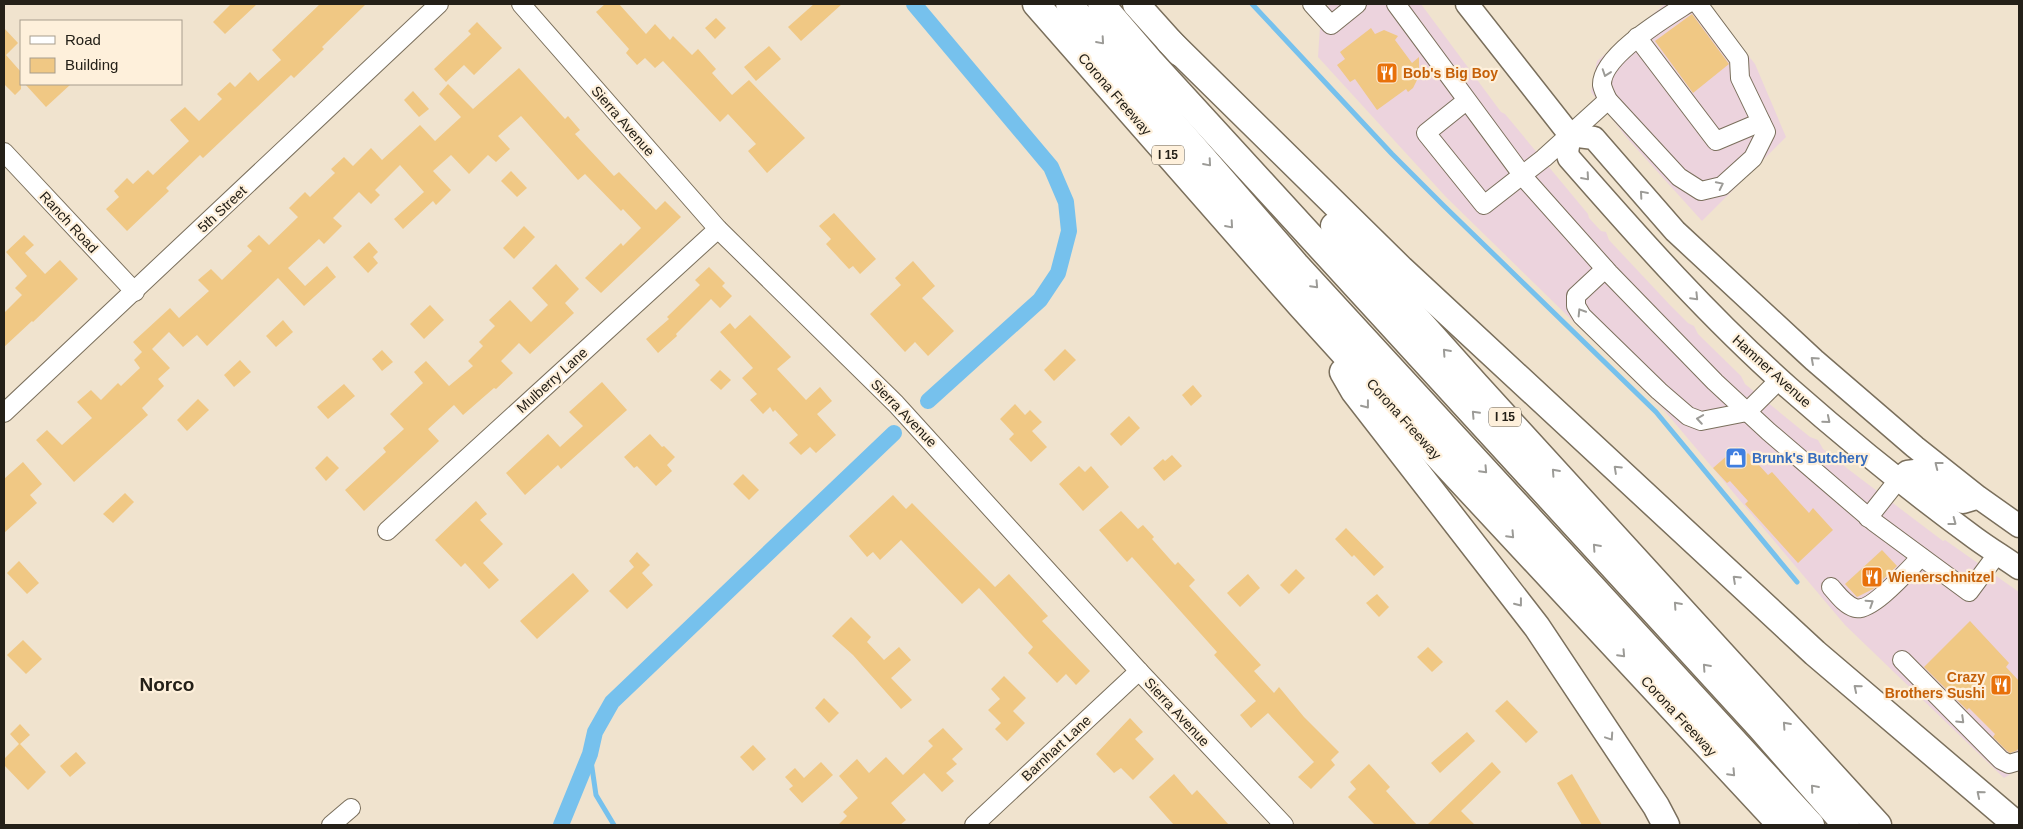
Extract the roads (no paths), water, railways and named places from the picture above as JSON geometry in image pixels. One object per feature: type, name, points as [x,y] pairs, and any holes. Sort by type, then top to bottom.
[{"type":"highway","name":"Corona Freeway","points":[[1036,4],[1301,306],[1781,825]]},
{"type":"highway","points":[[1070,4],[1296,265],[1811,825]]},
{"type":"highway","points":[[1101,4],[1150,61],[1760,727],[1846,825]]},
{"type":"highway","name":"I 15","points":[[1136,4],[1476,386],[1878,825]]},
{"type":"highway","points":[[1169,41],[1401,269],[1815,653],[2017,825]]},
{"type":"highway","points":[[1301,306],[1354,391],[1537,627],[1656,806],[1666,825]]},
{"type":"main road","points":[[1467,4],[1570,136],[1594,138],[1675,231],[1814,360],[1915,447],[1978,497],[2019,524]]},
{"type":"main road","name":"Hamner Avenue","points":[[1570,136],[1567,152],[1569,158],[1653,254],[1726,329],[1780,380],[1898,480],[2019,568]]},
{"type":"main road","points":[[1898,480],[1911,470],[1963,502],[1978,497]]},
{"type":"street","name":"5th Street","points":[[4,413],[135,292],[439,4]]},
{"type":"street","name":"Sierra Avenue","points":[[521,4],[718,229],[896,404],[1139,671],[1284,825]]},
{"type":"street","points":[[1316,5],[1331,25],[1357,4]]},
{"type":"street","points":[[1396,4],[1522,175],[1605,269],[1715,382],[1747,412],[1868,518],[1969,592],[1998,554]]},
{"type":"street","points":[[1687,4],[1638,37],[1610,63],[1602,84],[1608,100],[1678,177],[1701,191],[1722,186],[1753,158],[1766,132],[1740,78],[1739,59],[1698,4]]},
{"type":"street","points":[[1638,37],[1716,140],[1761,122]]},
{"type":"street","points":[[1466,100],[1426,133],[1484,205],[1570,136],[1608,100]]},
{"type":"street","name":"Ranch Road","points":[[4,152],[135,292]]},
{"type":"street","name":"Mulberry Lane","points":[[387,531],[718,229]]},
{"type":"street","points":[[1605,269],[1576,296],[1576,306],[1582,316],[1659,391],[1688,416],[1701,421],[1747,412],[1780,380]]},
{"type":"street","points":[[1868,518],[1898,480]]},
{"type":"street","points":[[1832,588],[1844,601],[1854,608],[1868,607],[1921,557]]},
{"type":"street","points":[[1902,660],[2001,760],[2009,764],[2019,761]]},
{"type":"street","name":"Barnhart Lane","points":[[974,825],[1139,671]]},
{"type":"street","points":[[332,825],[351,808]]},
{"type":"waterway","points":[[914,4],[1051,167],[1066,202],[1069,231],[1058,273],[1040,300],[928,401]]},
{"type":"waterway","points":[[1252,4],[1392,154],[1656,412],[1797,582]]},
{"type":"waterway","points":[[561,825],[590,754],[595,732],[612,702],[894,433]]},
{"type":"waterway","points":[[590,754],[596,795],[614,825]]},
{"type":"place","name":"Bob's Big Boy","points":[[1387,73]]},
{"type":"place","name":"Brunk's Butchery","points":[[1736,458]]},
{"type":"place","name":"Wienerschnitzel","points":[[1872,577]]},
{"type":"place","name":"Crazy Brothers Sushi","points":[[2001,685]]},
{"type":"district","name":"Norco","points":[[167,684]]}]
